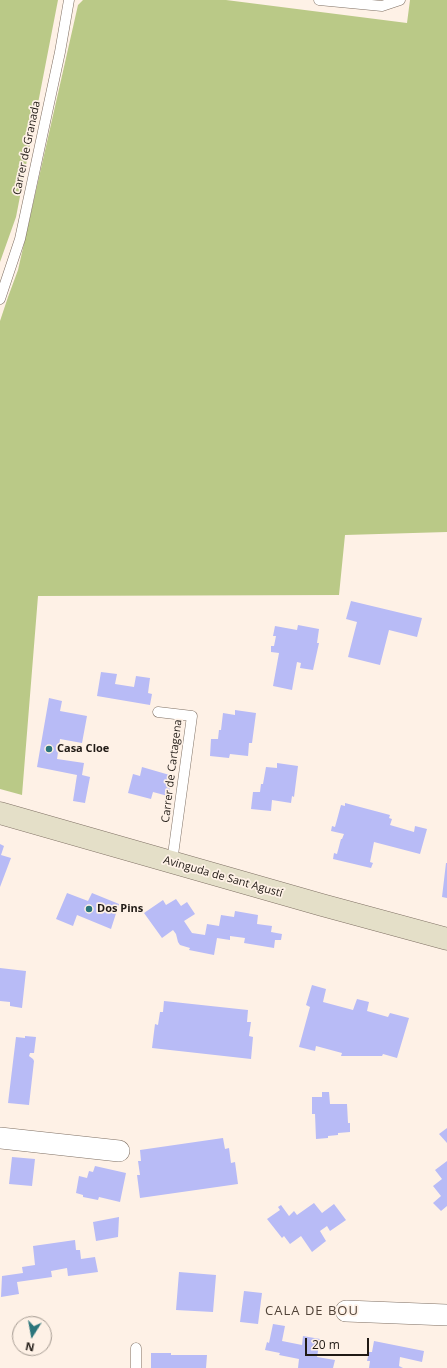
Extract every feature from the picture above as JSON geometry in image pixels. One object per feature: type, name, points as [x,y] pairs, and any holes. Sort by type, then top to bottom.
[{"type":"street","name":"Avinguda de Sant Agustí","points":[[0,813],[447,939]]},
{"type":"street","points":[[0,1138],[119,1151]]},
{"type":"street","points":[[346,1311],[447,1315]]},
{"type":"lane","name":"Carrer de Granada","points":[[0,299],[20,239],[60,52],[69,0]]},
{"type":"lane","points":[[319,0],[382,6],[400,0]]},
{"type":"lane","name":"Carrer de Cartagena","points":[[158,712],[192,716],[172,862]]},
{"type":"lane","points":[[136,1348],[136,1368]]},
{"type":"green space","points":[[0,0],[58,0],[16,217],[0,262]]},
{"type":"green space","points":[[83,0],[226,0],[407,23],[410,0],[447,0],[447,532],[345,535],[339,595],[38,596],[22,795],[0,789],[0,321],[18,270],[78,5]]},
{"type":"building","points":[[351,601],[422,618],[417,637],[389,630],[380,665],[348,657],[357,622],[346,619]]},
{"type":"building","points":[[298,625],[319,629],[317,643],[319,643],[313,670],[300,668],[301,663],[297,662],[292,690],[273,686],[279,653],[271,652],[271,646],[274,646],[276,636],[273,636],[275,626],[297,630]]},
{"type":"building","points":[[101,672],[117,674],[115,684],[134,687],[136,676],[150,678],[148,693],[152,694],[150,705],[97,696]]},
{"type":"building","points":[[49,698],[62,701],[60,711],[87,716],[82,743],[60,739],[57,759],[84,763],[82,775],[90,777],[85,803],[73,801],[77,775],[37,767]]},
{"type":"building","points":[[235,710],[256,713],[252,743],[249,743],[248,756],[230,754],[229,758],[210,756],[211,739],[218,739],[219,730],[221,730],[223,713],[235,715]]},
{"type":"building","points":[[277,763],[298,766],[294,797],[292,796],[291,803],[272,800],[271,811],[251,809],[253,792],[260,792],[266,767],[277,768]]},
{"type":"building","points":[[142,767],[173,776],[168,796],[153,792],[151,799],[128,793],[133,774],[140,776]]},
{"type":"building","points":[[345,803],[390,815],[389,818],[392,819],[390,825],[414,832],[415,826],[427,829],[420,854],[374,842],[370,862],[373,863],[371,868],[333,859],[334,853],[337,854],[344,834],[331,831],[332,826],[335,827],[341,805],[345,806]]},
{"type":"building","points":[[0,844],[4,846],[1,855],[11,858],[0,887]]},
{"type":"building","points":[[447,863],[447,898],[442,897]]},
{"type":"building","name":"Dos Pins","points":[[67,893],[88,901],[92,893],[119,904],[111,929],[77,915],[73,926],[56,919]]},
{"type":"building","points":[[176,899],[181,906],[187,902],[195,914],[184,921],[192,933],[205,935],[207,924],[219,926],[221,915],[234,917],[235,911],[258,915],[257,924],[272,926],[271,932],[282,934],[281,940],[275,940],[274,948],[244,943],[245,938],[230,936],[230,940],[217,938],[214,955],[189,950],[190,948],[180,945],[173,930],[162,938],[144,913],[163,900],[166,905]]},
{"type":"building","points":[[0,968],[26,971],[22,1008],[10,1006],[10,1002],[0,1001]]},
{"type":"building","points":[[312,985],[326,989],[323,1002],[353,1010],[357,999],[369,1002],[367,1011],[388,1017],[390,1013],[409,1018],[397,1058],[383,1054],[382,1056],[341,1056],[342,1053],[316,1046],[315,1051],[299,1047],[310,1007],[306,1005]]},
{"type":"building","points":[[164,1001],[248,1010],[247,1022],[251,1022],[249,1036],[253,1037],[251,1059],[152,1048],[155,1024],[158,1025],[160,1012],[163,1012]]},
{"type":"building","points":[[25,1036],[36,1037],[34,1053],[30,1053],[29,1056],[34,1061],[29,1105],[8,1103],[16,1037],[25,1038]]},
{"type":"building","points":[[322,1092],[329,1092],[330,1104],[347,1104],[350,1132],[338,1133],[338,1135],[328,1136],[328,1138],[316,1139],[315,1114],[312,1114],[312,1097],[322,1097]]},
{"type":"building","points":[[447,1128],[447,1143],[439,1134]]},
{"type":"building","points":[[223,1138],[225,1149],[229,1148],[231,1163],[235,1162],[238,1184],[140,1198],[137,1175],[140,1175],[138,1161],[141,1161],[140,1150]]},
{"type":"building","points":[[12,1157],[35,1159],[32,1186],[9,1184]]},
{"type":"building","points":[[447,1161],[447,1206],[441,1211],[433,1203],[441,1196],[433,1186],[442,1179],[435,1170]]},
{"type":"building","points":[[95,1166],[126,1173],[120,1202],[99,1197],[98,1200],[83,1197],[83,1195],[76,1193],[79,1176],[87,1178],[89,1171],[93,1172]]},
{"type":"building","points":[[314,1203],[322,1213],[334,1204],[346,1220],[330,1231],[327,1226],[320,1231],[326,1241],[312,1252],[301,1236],[290,1244],[284,1236],[282,1238],[267,1219],[280,1210],[278,1207],[281,1205],[289,1216],[294,1211],[297,1215]]},
{"type":"building","points":[[119,1217],[118,1237],[96,1241],[93,1222]]},
{"type":"building","points":[[75,1240],[76,1250],[80,1250],[81,1259],[95,1257],[98,1272],[68,1276],[67,1268],[51,1271],[52,1277],[17,1282],[19,1294],[1,1297],[2,1276],[23,1273],[22,1267],[35,1265],[33,1246]]},
{"type":"building","points":[[179,1272],[216,1275],[213,1312],[176,1310]]},
{"type":"building","points":[[244,1291],[262,1293],[258,1324],[240,1322]]},
{"type":"building","points":[[273,1324],[285,1326],[282,1341],[302,1345],[303,1336],[320,1339],[317,1357],[335,1360],[333,1368],[298,1368],[299,1359],[279,1355],[280,1353],[265,1350],[267,1342],[269,1343]]},
{"type":"building","points":[[374,1341],[424,1351],[422,1362],[400,1357],[399,1366],[403,1368],[369,1368],[370,1361],[367,1361],[369,1352],[372,1352]]},
{"type":"building","points":[[151,1353],[171,1353],[171,1355],[207,1355],[206,1368],[151,1368]]},
{"type":"place","name":"Casa Cloe","points":[[49,749]]},
{"type":"place","name":"Dos Pins","points":[[89,909]]},
{"type":"district","name":"CALA DE BOU","points":[[312,1311]]}]
